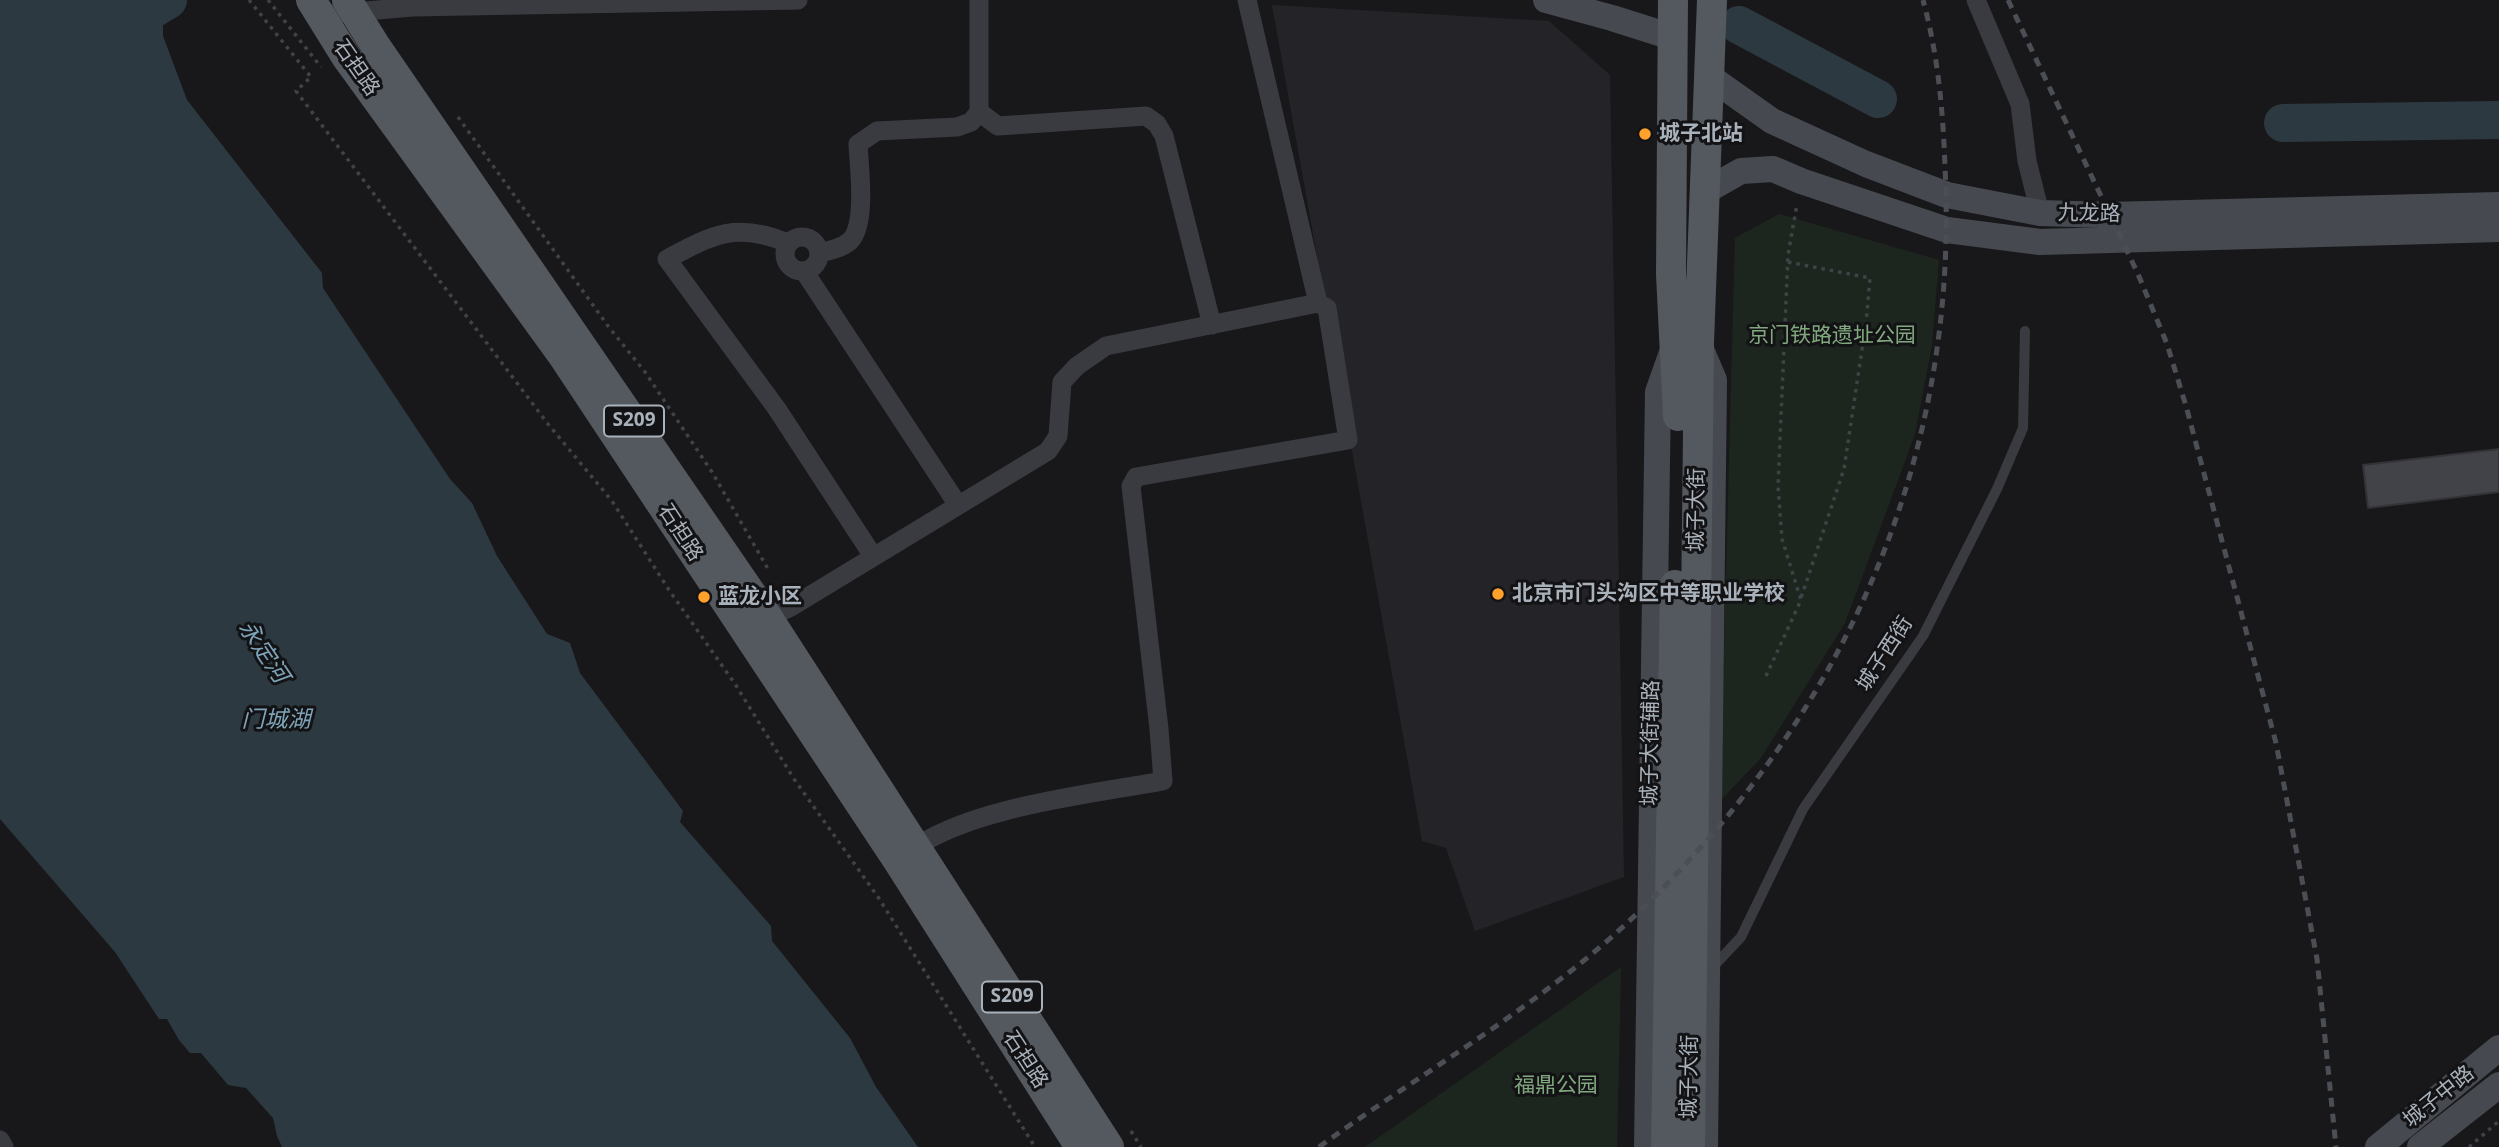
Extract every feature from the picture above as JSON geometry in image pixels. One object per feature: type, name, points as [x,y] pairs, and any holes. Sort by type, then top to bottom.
[{"type":"main road","points":[[1546,0],[1672,37]]},
{"type":"main road","name":"城子大街","points":[[1673,0],[1671,274],[1687,342],[1690,1147]]},
{"type":"main road","name":"城子大街","points":[[1666,1147],[1678,390],[1687,342],[1704,192],[1712,0]]},
{"type":"main road","name":"石担路","points":[[351,6],[768,618],[1080,1147]]},
{"type":"main road","name":"石担路","points":[[315,8],[347,58],[563,356],[1109,1147]]},
{"type":"main road","name":"九龙路","points":[[1710,77],[1772,121],[1866,164],[1947,195],[2040,213],[2109,215],[2499,205]]},
{"type":"main road","name":"九龙路","points":[[1704,192],[1741,171],[1773,169],[1801,181],[1948,230],[2040,242],[2499,229]]},
{"type":"main road","points":[[1687,342],[1714,380],[1705,1147]]},
{"type":"main road","name":"城子大街辅路","points":[[1647,1147],[1658,392],[1687,342]]},
{"type":"main road","name":"城子中路","points":[[2378,1147],[2499,1048]]},
{"type":"main road","name":"城子中路","points":[[2420,1147],[2499,1085]]},
{"type":"street","points":[[315,8],[798,0]]},
{"type":"street","points":[[820,253],[851,240],[859,224],[859,144],[877,131],[957,127],[971,122],[979,112],[979,0]]},
{"type":"street","points":[[1247,0],[1318,303]]},
{"type":"street","points":[[1976,0],[2020,104],[2027,161],[2040,213]]},
{"type":"street","points":[[979,112],[998,126],[1146,116],[1157,124],[1164,136],[1212,325]]},
{"type":"street","points":[[788,243],[746,231],[715,234],[667,258],[777,409],[873,556]]},
{"type":"street","points":[[798,237],[809,238],[817,245],[820,253],[814,267],[804,271],[793,269],[785,260],[788,243],[798,237]]},
{"type":"street","points":[[804,271],[958,505]]},
{"type":"street","points":[[768,618],[791,607],[1048,451],[1058,436],[1062,382],[1077,366],[1106,346],[1318,303],[1326,308],[1348,440],[1136,477],[1131,486],[1163,781],[999,812],[937,835],[906,854]]},
{"type":"street","points":[[0,1140],[4,1147]]},
{"type":"lane","name":"城子西街","points":[[1709,971],[1741,937],[1803,809],[1923,636],[1997,489],[2023,428],[2025,331]]},
{"type":"path","points":[[249,0],[311,77],[296,91],[548,424],[612,501],[669,590],[735,684],[794,779],[878,897],[1035,1147]]},
{"type":"path","points":[[1801,181],[1788,262],[1778,486],[1782,539],[1801,600]]},
{"type":"path","points":[[1766,677],[1801,600],[1844,469],[1866,323],[1870,278],[1788,262]]},
{"type":"path","points":[[2469,1147],[2499,1121]]},
{"type":"shaded area","name":"北京市门头沟区中等职业学校","points":[[1272,5],[1549,21],[1610,75],[1624,877],[1475,931],[1446,848],[1422,841]]},
{"type":"green space","name":"京门铁路遗址公园","points":[[1779,214],[1939,260],[1932,345],[1915,434],[1845,623],[1761,758],[1720,801],[1735,238]]},
{"type":"green space","name":"福鼎公园","points":[[1621,967],[1617,1147],[1365,1147]]},
{"type":"water","name":"门城湖","points":[[0,0],[150,0],[163,18],[163,36],[187,100],[322,273],[323,288],[450,479],[472,503],[497,556],[547,634],[570,643],[580,673],[683,811],[680,822],[771,926],[772,941],[850,1038],[876,1087],[918,1147],[282,1147],[273,1118],[246,1088],[228,1085],[201,1053],[190,1053],[167,1019],[159,1019],[115,952],[0,819]]},
{"type":"building","points":[[2499,449],[2499,492],[2368,508],[2363,465]]},
{"type":"waterway","points":[[110,35],[168,0]]},
{"type":"waterway","points":[[1739,25],[1878,99]]},
{"type":"waterway","points":[[2283,123],[2499,120]]},
{"type":"railway","points":[[1319,1147],[1515,1013],[1626,924],[1702,846],[1769,763],[1825,674],[1872,581],[1907,484],[1932,382],[1944,276],[1945,167],[1939,83],[1923,0]]},
{"type":"railway","points":[[2008,0],[2138,274],[2167,344],[2186,406],[2276,743],[2317,959],[2336,1147]]},
{"type":"place","name":"城子北站","points":[[1645,134]]},
{"type":"place","name":"北京市门头沟区中等职业学校","points":[[1498,594]]},
{"type":"place","name":"蓝龙小区","points":[[704,597]]},
{"type":"water label","name":"永定河","points":[[263,652]]}]
